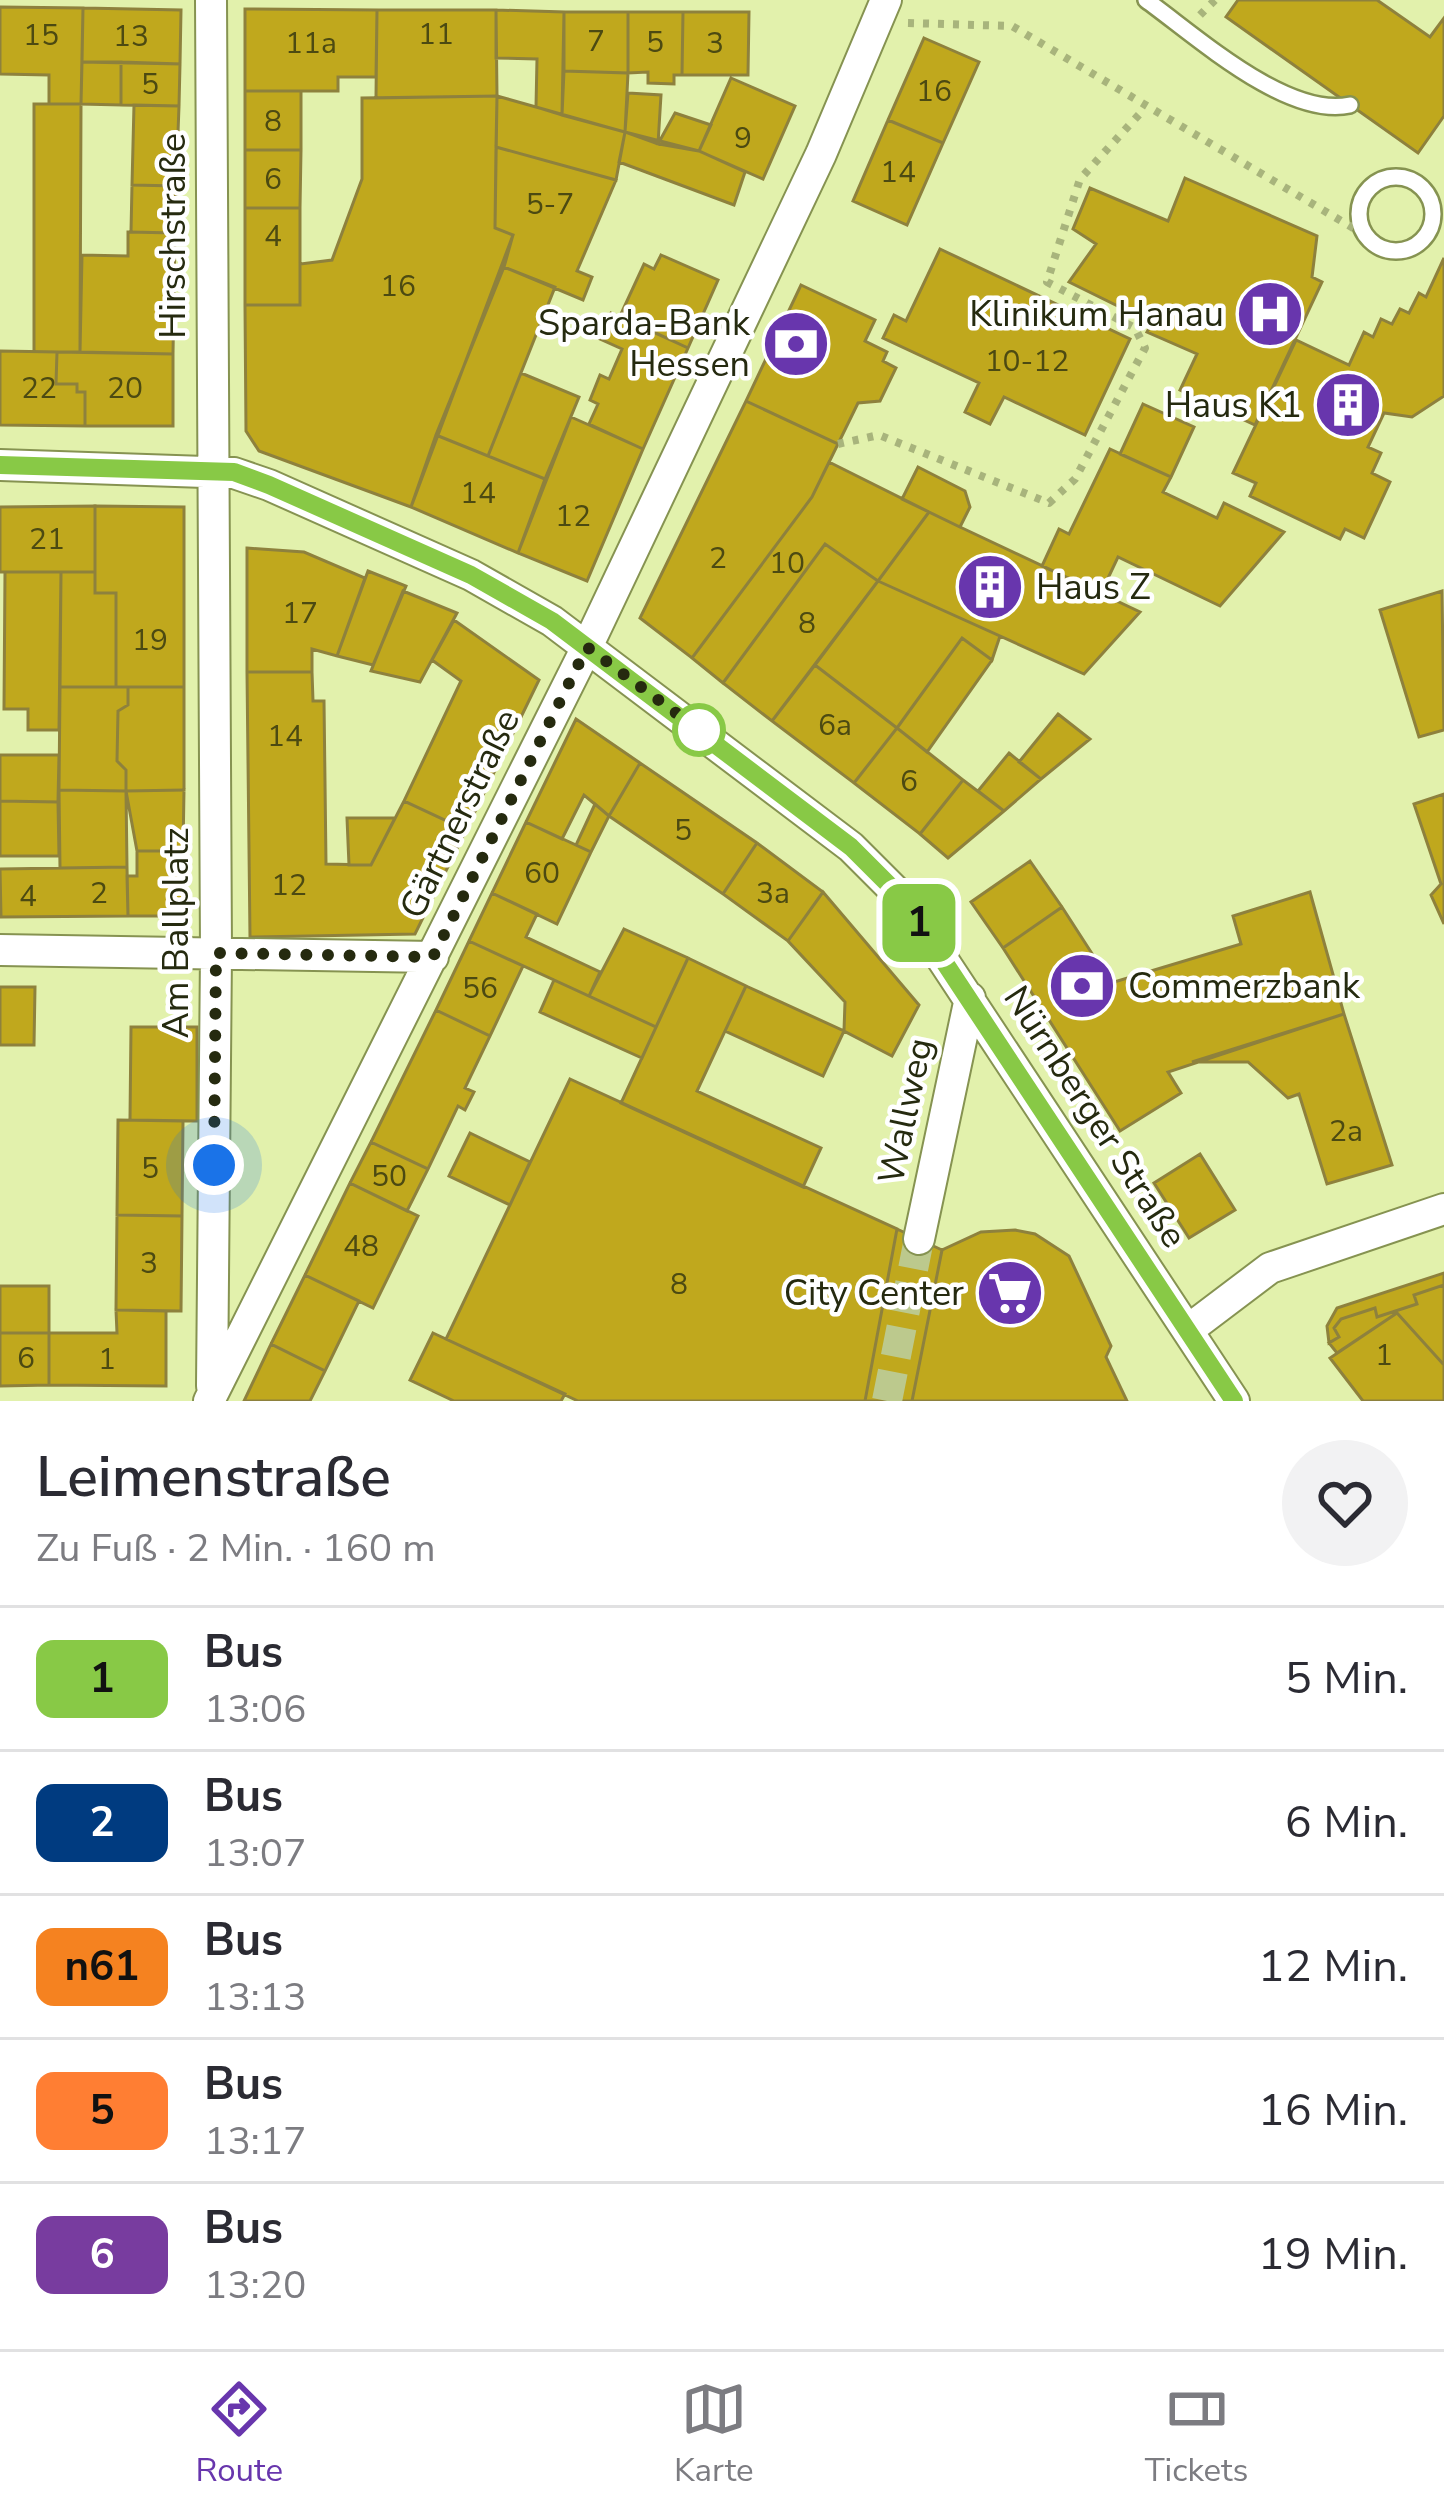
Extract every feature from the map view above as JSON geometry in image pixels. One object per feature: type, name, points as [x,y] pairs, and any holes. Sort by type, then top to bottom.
[{"type":"street","name":"Hirschstraße","points":[[211,0],[214,471]]},
{"type":"street","name":"Gärtnerstraße","points":[[210,1398],[587,647],[882,11]]},
{"type":"street","name":"Nürnberger Straße","points":[[0,465],[214,471],[269,485],[471,575],[519,600],[587,647],[879,872],[970,998],[1234,1401]]},
{"type":"street","name":"Am Ballplatz","points":[[210,1398],[216,953],[214,471]]},
{"type":"street","points":[[0,950],[433,957]]},
{"type":"street","name":"Wallweg","points":[[919,1240],[970,998]]},
{"type":"street","points":[[1188,1330],[1270,1268],[1444,1209]]},
{"type":"lane","points":[[1146,0],[1286,94],[1336,109],[1350,106]]},
{"type":"lane","points":[[1403,177],[1438,198],[1433,224],[1420,244],[1384,250],[1365,235],[1361,199],[1378,181],[1403,177]]},
{"type":"path","points":[[882,11],[1012,26],[1365,235]]},
{"type":"path","points":[[838,444],[879,435],[1049,503],[1075,479],[1145,349],[1135,328],[1047,282],[1080,179],[1144,108]]},
{"type":"building","points":[[1238,0],[1377,0],[1430,37],[1444,18],[1444,116],[1418,153],[1226,17]]},
{"type":"building","points":[[0,7],[83,8],[81,104],[49,104],[49,75],[0,74]]},
{"type":"building","points":[[83,8],[181,10],[180,64],[82,62]]},
{"type":"building","points":[[245,9],[377,10],[376,77],[338,77],[338,91],[245,91]]},
{"type":"building","points":[[377,10],[496,10],[497,96],[376,98]]},
{"type":"building","points":[[496,10],[564,12],[562,115],[536,107],[537,59],[496,58]]},
{"type":"building","points":[[564,12],[628,12],[628,73],[564,71]]},
{"type":"building","points":[[628,12],[683,12],[682,75],[674,75],[674,84],[648,83],[648,72],[628,73]]},
{"type":"building","points":[[683,12],[749,12],[748,75],[682,75]]},
{"type":"building","points":[[924,38],[979,62],[943,143],[888,120]]},
{"type":"building","points":[[82,62],[121,62],[121,105],[81,104]]},
{"type":"building","points":[[121,62],[180,64],[179,106],[121,105]]},
{"type":"building","points":[[564,71],[628,73],[625,132],[562,115]]},
{"type":"building","points":[[731,78],[795,106],[763,179],[699,151]]},
{"type":"building","points":[[245,91],[301,91],[301,150],[245,150]]},
{"type":"building","points":[[628,93],[661,95],[658,144],[625,132]]},
{"type":"building","points":[[497,96],[495,228],[513,235],[411,507],[259,451],[246,431],[245,305],[300,305],[300,264],[332,260],[362,179],[362,98]]},
{"type":"building","points":[[497,96],[625,132],[616,180],[496,147]]},
{"type":"building","points":[[34,104],[81,104],[80,352],[34,352]]},
{"type":"building","points":[[134,105],[179,106],[176,186],[132,185]]},
{"type":"building","points":[[675,113],[711,125],[699,151],[658,144]]},
{"type":"building","points":[[888,120],[943,143],[907,225],[853,201]]},
{"type":"building","points":[[625,132],[699,151],[745,172],[734,205],[619,162]]},
{"type":"building","points":[[496,147],[616,180],[577,271],[592,277],[583,300],[504,267],[513,235],[495,228]]},
{"type":"building","points":[[245,150],[301,150],[300,208],[245,208]]},
{"type":"building","points":[[1185,178],[1317,236],[1312,277],[1322,282],[1255,425],[1180,390],[1197,354],[1147,332],[1152,323],[1069,282],[1096,244],[1073,229],[1090,188],[1168,221]]},
{"type":"building","points":[[132,185],[176,186],[175,233],[131,232]]},
{"type":"building","points":[[245,208],[300,208],[300,305],[245,305]]},
{"type":"building","points":[[128,232],[175,233],[173,354],[80,352],[82,255],[128,256]]},
{"type":"building","points":[[940,249],[1130,339],[1085,435],[1004,397],[990,424],[965,412],[979,383],[883,338],[894,315],[906,321]]},
{"type":"building","points":[[661,255],[718,280],[688,348],[620,316],[644,264],[654,269]]},
{"type":"building","name":"Haus K1","points":[[1444,258],[1444,396],[1412,417],[1384,413],[1368,447],[1381,453],[1372,473],[1390,482],[1364,538],[1345,529],[1340,539],[1250,496],[1256,483],[1233,473],[1296,340],[1349,365],[1364,332],[1373,337],[1381,319],[1392,324],[1400,309],[1409,313],[1419,293],[1426,297]]},
{"type":"building","points":[[504,267],[555,287],[488,456],[436,435]]},
{"type":"building","points":[[801,285],[875,320],[865,341],[887,352],[883,361],[896,368],[880,401],[858,403],[838,444],[746,401]]},
{"type":"building","points":[[611,313],[688,348],[643,449],[589,424],[598,404],[590,400],[600,375],[609,379],[622,349],[600,339]]},
{"type":"building","points":[[0,351],[57,352],[56,384],[77,384],[77,392],[85,392],[85,426],[0,425]]},
{"type":"building","points":[[57,352],[173,354],[173,426],[85,426],[85,392],[77,392],[77,384],[56,384]]},
{"type":"building","points":[[521,373],[579,397],[545,479],[488,456]]},
{"type":"building","points":[[746,401],[838,444],[812,497],[692,658],[640,618]]},
{"type":"building","points":[[1143,404],[1194,427],[1171,477],[1120,454]]},
{"type":"building","points":[[571,417],[643,449],[587,581],[518,553]]},
{"type":"building","points":[[436,435],[545,479],[518,553],[411,507]]},
{"type":"building","name":"Haus Z","points":[[1110,449],[1171,477],[1163,492],[1217,518],[1224,503],[1284,532],[1220,606],[1118,557],[1101,593],[1042,566],[1059,529],[1069,534]]},
{"type":"building","points":[[829,462],[929,512],[878,581],[825,544],[723,683],[692,658],[812,497]]},
{"type":"building","points":[[918,467],[965,491],[970,507],[960,527],[902,499]]},
{"type":"building","points":[[95,506],[184,507],[184,687],[116,687],[116,593],[95,593]]},
{"type":"building","points":[[95,506],[95,572],[0,572],[0,507]]},
{"type":"building","name":"Haus Z","points":[[929,512],[1140,612],[1084,674],[878,581]]},
{"type":"building","points":[[825,544],[878,581],[772,721],[723,683]]},
{"type":"building","points":[[247,548],[304,552],[365,578],[337,656],[312,649],[312,672],[247,672]]},
{"type":"building","points":[[368,571],[406,586],[373,665],[337,656]]},
{"type":"building","points":[[5,572],[61,572],[59,730],[28,730],[28,709],[4,709]]},
{"type":"building","points":[[61,572],[95,572],[95,593],[116,593],[116,687],[60,687]]},
{"type":"building","points":[[878,581],[1000,636],[992,660],[962,638],[897,728],[815,665]]},
{"type":"building","points":[[403,591],[457,613],[420,682],[371,671]]},
{"type":"building","points":[[1442,591],[1444,730],[1419,737],[1380,610]]},
{"type":"building","points":[[454,620],[539,680],[466,830],[404,801],[461,681],[432,660]]},
{"type":"building","points":[[962,638],[992,660],[927,752],[897,728]]},
{"type":"building","points":[[815,665],[897,728],[854,783],[772,721]]},
{"type":"building","points":[[247,672],[312,672],[313,701],[324,701],[326,864],[371,865],[404,801],[466,830],[415,934],[250,937]]},
{"type":"building","points":[[60,687],[128,687],[128,705],[118,711],[117,761],[126,770],[126,791],[59,790]]},
{"type":"building","points":[[128,687],[184,687],[184,790],[126,791],[126,770],[117,761],[118,711],[128,705]]},
{"type":"building","points":[[1058,714],[1090,739],[1041,779],[1019,762]]},
{"type":"building","points":[[576,719],[640,763],[609,816],[584,795],[562,839],[526,822]]},
{"type":"building","points":[[897,728],[963,780],[920,834],[854,783]]},
{"type":"building","points":[[1009,753],[1041,779],[1004,811],[978,791]]},
{"type":"building","points":[[0,755],[59,755],[58,802],[0,801]]},
{"type":"building","points":[[640,763],[757,843],[723,894],[609,816]]},
{"type":"building","points":[[963,780],[1004,811],[948,858],[920,834]]},
{"type":"building","points":[[59,790],[126,791],[127,867],[60,868]]},
{"type":"building","points":[[184,790],[183,851],[137,851],[126,791]]},
{"type":"building","points":[[1444,794],[1444,924],[1431,895],[1441,884],[1414,804]]},
{"type":"building","points":[[0,801],[58,802],[59,856],[0,856]]},
{"type":"building","points":[[595,804],[609,816],[591,852],[576,845]]},
{"type":"building","points":[[347,818],[395,818],[371,865],[349,865]]},
{"type":"building","points":[[526,822],[591,852],[557,924],[492,893]]},
{"type":"building","points":[[757,843],[823,892],[788,941],[723,894]]},
{"type":"building","points":[[137,851],[183,851],[183,916],[128,916],[127,876],[137,876]]},
{"type":"building","points":[[1030,861],[1062,907],[1003,948],[971,902]]},
{"type":"building","points":[[127,867],[128,916],[1,917],[0,869]]},
{"type":"building","points":[[823,892],[919,1005],[892,1056],[844,1031],[845,1002],[788,941]]},
{"type":"building","points":[[1310,892],[1344,1014],[1168,1072],[1181,1093],[1120,1131],[1003,948],[1062,907],[1111,983],[1241,944],[1233,916]]},
{"type":"building","points":[[492,893],[537,914],[526,937],[600,972],[589,996],[469,941]]},
{"type":"building","points":[[624,929],[688,958],[656,1027],[589,996]]},
{"type":"building","points":[[469,941],[523,966],[490,1036],[436,1010]]},
{"type":"building","points":[[688,958],[746,986],[697,1091],[821,1148],[803,1187],[621,1103]]},
{"type":"building","points":[[554,980],[656,1027],[642,1058],[540,1012]]},
{"type":"building","points":[[746,986],[844,1031],[823,1076],[725,1031]]},
{"type":"building","points":[[0,987],[35,987],[34,1045],[0,1045]]},
{"type":"building","points":[[436,1010],[490,1036],[465,1088],[474,1092],[465,1110],[458,1106],[428,1169],[371,1142]]},
{"type":"building","points":[[1344,1014],[1392,1165],[1327,1184],[1299,1094],[1288,1098],[1248,1062],[1192,1062]]},
{"type":"building","points":[[131,1027],[197,1027],[197,1121],[130,1120]]},
{"type":"building","points":[[570,1079],[897,1229],[865,1401],[578,1401],[446,1339]]},
{"type":"building","points":[[118,1120],[183,1121],[182,1216],[117,1215]]},
{"type":"building","points":[[470,1133],[530,1162],[510,1205],[449,1176]]},
{"type":"building","points":[[371,1142],[428,1169],[407,1211],[350,1183]]},
{"type":"building","points":[[1200,1154],[1235,1210],[1189,1238],[1154,1183]]},
{"type":"building","points":[[350,1183],[418,1216],[373,1308],[305,1275]]},
{"type":"building","points":[[117,1215],[182,1216],[181,1311],[116,1310]]},
{"type":"building","points":[[897,1229],[942,1250],[912,1401],[865,1401]]},
{"type":"building","name":"City Center","points":[[981,1232],[1035,1234],[1069,1256],[1111,1346],[1106,1357],[1127,1401],[912,1401],[942,1250]]},
{"type":"building","points":[[1444,1273],[1444,1285],[1414,1295],[1417,1304],[1377,1317],[1375,1308],[1341,1319],[1334,1328],[1339,1337],[1329,1343],[1327,1326],[1337,1308]]},
{"type":"building","points":[[305,1275],[359,1301],[325,1371],[271,1344]]},
{"type":"building","points":[[1444,1285],[1444,1365],[1397,1313],[1337,1353],[1329,1343],[1339,1337],[1334,1328],[1341,1319],[1375,1308],[1377,1317],[1417,1304],[1414,1295]]},
{"type":"building","points":[[0,1286],[49,1286],[49,1333],[0,1333]]},
{"type":"building","points":[[116,1310],[166,1311],[166,1386],[49,1385],[49,1333],[117,1333]]},
{"type":"building","points":[[1397,1313],[1444,1365],[1444,1401],[1363,1401],[1330,1358]]},
{"type":"building","points":[[0,1333],[49,1333],[49,1385],[0,1386]]},
{"type":"building","points":[[433,1333],[565,1394],[561,1401],[454,1401],[410,1380]]},
{"type":"building","points":[[271,1344],[325,1371],[310,1401],[244,1401]]},
{"type":"tunnel","points":[[887,1401],[919,1239]]},
{"type":"bus line","name":"1","points":[[0,465],[234,472],[269,485],[519,600],[698,729],[851,847],[902,898],[1234,1401]]},
{"type":"place","name":"Klinikum Hanau","points":[[1270,314]]},
{"type":"place","name":"Sparda-Bank Hessen","points":[[796,344]]},
{"type":"place","name":"Haus K1","points":[[1348,405]]},
{"type":"place","name":"Haus Z","points":[[990,587]]},
{"type":"place","name":"Commerzbank","points":[[1082,986]]},
{"type":"place","name":"City Center","points":[[1010,1293]]},
{"type":"route","points":[[214,1165],[216,953],[433,957],[587,647],[699,730]]}]
